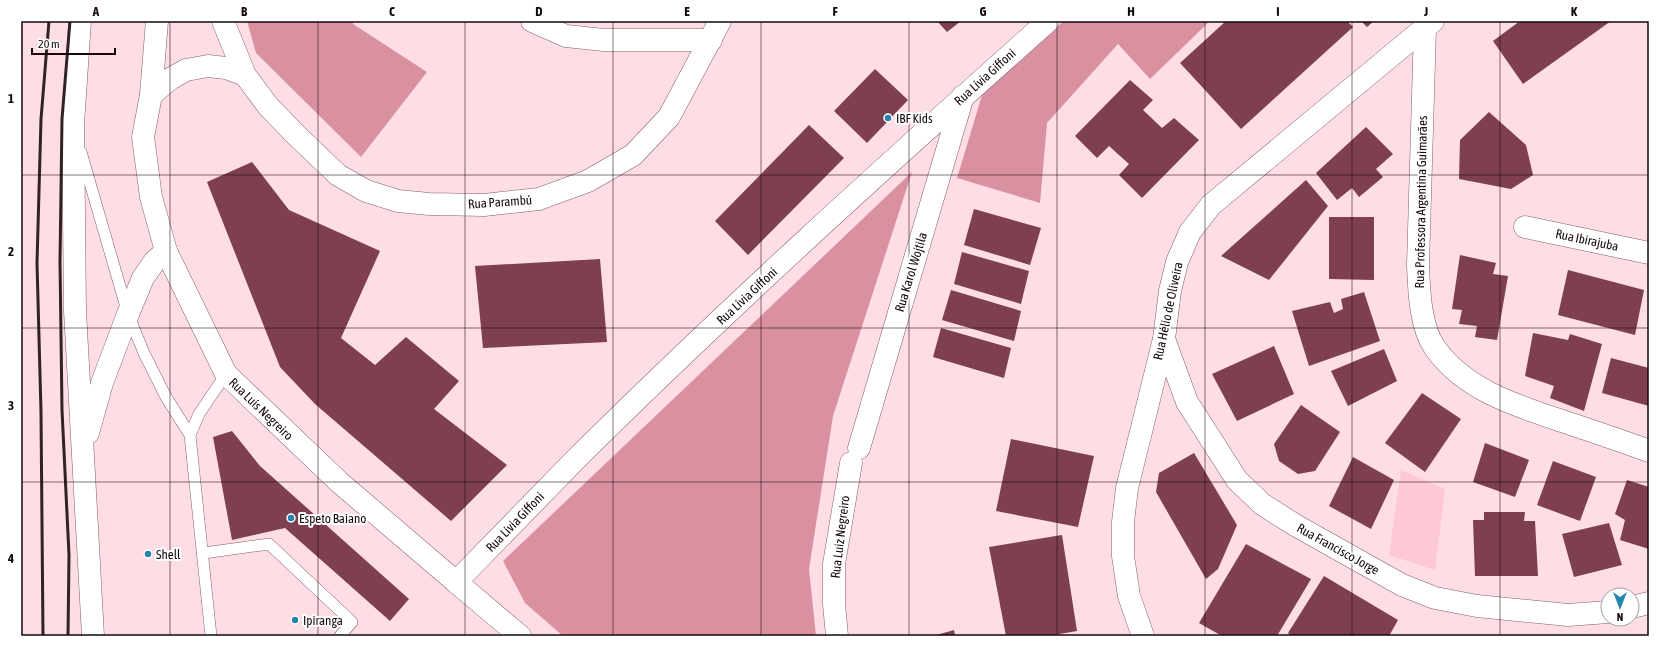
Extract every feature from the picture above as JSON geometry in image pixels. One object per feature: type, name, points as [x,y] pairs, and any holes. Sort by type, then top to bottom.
[{"type":"street","points":[[80,21],[73,124],[75,311],[93,636]]},
{"type":"street","name":"Rua Luís Negreiro","points":[[157,21],[151,95],[144,137],[151,197],[166,250],[226,374],[338,482],[520,636]]},
{"type":"street","name":"Rua Parambú","points":[[223,21],[245,75],[268,106],[338,175],[366,191],[398,201],[421,204],[484,205],[539,199],[588,181],[633,155],[668,117],[720,21]]},
{"type":"street","points":[[532,21],[566,36],[604,40],[710,40]]},
{"type":"street","name":"Rua Lívia Giffoni","points":[[456,582],[577,459],[705,335],[963,96],[1048,21]]},
{"type":"street","name":"Rua Hélio de Oliveira","points":[[1143,636],[1130,596],[1123,556],[1123,522],[1127,488],[1164,339],[1170,291],[1177,262],[1190,232],[1211,205],[1429,24]]},
{"type":"street","name":"Rua Professora Argentina Guimarães","points":[[1429,24],[1418,265],[1419,296],[1426,326],[1434,347],[1456,372],[1485,390],[1517,406],[1649,450]]},
{"type":"street","points":[[151,95],[170,79],[186,70],[208,66],[226,68],[245,75]]},
{"type":"street","name":"Rua Karol Wojtila","points":[[855,455],[963,96]]},
{"type":"street","name":"Rua Ibirajuba","points":[[1525,228],[1649,253]]},
{"type":"street","points":[[83,450],[102,383],[128,314],[144,278],[154,262],[166,250]]},
{"type":"street","name":"Rua Francisco Jorge","points":[[1164,339],[1187,402],[1237,480],[1262,504],[1295,525],[1402,585],[1435,598],[1477,606],[1568,615],[1600,613]]},
{"type":"street","name":"Rua Luiz Negreiro","points":[[837,636],[834,604],[834,564],[855,455]]},
{"type":"lane","points":[[73,124],[97,213],[128,314],[166,397],[190,435],[204,553],[211,636]]},
{"type":"lane","points":[[190,435],[199,414],[226,374]]},
{"type":"lane","points":[[204,553],[269,544],[352,622],[340,636]]},
{"type":"shaded area","points":[[21,21],[23,21],[21,151]]},
{"type":"shaded area","points":[[247,21],[352,21],[353,24],[427,72],[361,157],[256,53]]},
{"type":"shaded area","points":[[1064,21],[1210,21],[1150,79],[1118,44],[1047,123],[1040,203],[957,178],[983,92]]},
{"type":"shaded area","points":[[912,172],[833,416],[809,569],[816,636],[563,636],[525,603],[503,561]]},
{"type":"shaded area","points":[[1401,470],[1445,489],[1435,570],[1389,555]]},
{"type":"building","points":[[937,21],[961,21],[947,32]]},
{"type":"building","points":[[1226,21],[1347,21],[1353,27],[1241,129],[1180,63]]},
{"type":"building","points":[[1361,21],[1374,21],[1367,27]]},
{"type":"building","points":[[1520,21],[1611,21],[1523,84],[1493,41]]},
{"type":"building","points":[[875,69],[908,100],[867,143],[834,111]]},
{"type":"building","points":[[1130,80],[1153,100],[1143,110],[1162,128],[1174,118],[1199,140],[1142,198],[1119,175],[1129,164],[1109,146],[1097,158],[1075,136]]},
{"type":"building","points":[[1489,112],[1526,145],[1533,175],[1511,189],[1459,179],[1460,140]]},
{"type":"building","points":[[809,125],[844,158],[748,255],[715,221]]},
{"type":"building","points":[[1366,127],[1393,154],[1376,169],[1383,177],[1359,197],[1352,188],[1337,200],[1316,173]]},
{"type":"building","points":[[252,162],[289,210],[380,251],[341,338],[375,365],[406,337],[459,381],[434,409],[507,465],[451,521],[315,404],[280,367],[207,182]]},
{"type":"building","points":[[1306,180],[1328,206],[1269,280],[1221,256]]},
{"type":"building","points":[[974,209],[1041,228],[1030,265],[964,245]]},
{"type":"building","points":[[1329,217],[1374,217],[1374,280],[1329,279]]},
{"type":"building","points":[[962,252],[1029,271],[1021,304],[954,284]]},
{"type":"building","points":[[1460,255],[1496,263],[1493,274],[1508,276],[1497,340],[1475,337],[1477,326],[1459,324],[1462,310],[1452,309]]},
{"type":"building","points":[[600,259],[607,342],[483,348],[475,266]]},
{"type":"building","points":[[1568,270],[1644,290],[1635,335],[1558,315]]},
{"type":"building","points":[[951,290],[1021,311],[1014,341],[942,320]]},
{"type":"building","points":[[1364,292],[1380,341],[1309,366],[1292,311],[1330,302],[1334,313],[1343,309],[1341,299]]},
{"type":"building","points":[[941,328],[1011,348],[1004,378],[933,357]]},
{"type":"building","points":[[1533,333],[1568,340],[1570,334],[1602,344],[1584,411],[1550,398],[1554,386],[1525,376]]},
{"type":"building","points":[[1274,346],[1294,394],[1237,421],[1212,374]]},
{"type":"building","points":[[1384,349],[1397,381],[1348,406],[1331,371]]},
{"type":"building","points":[[1611,358],[1649,368],[1649,406],[1602,393]]},
{"type":"building","points":[[1422,393],[1461,419],[1425,472],[1385,443]]},
{"type":"building","points":[[1301,405],[1340,432],[1315,471],[1298,474],[1279,461],[1274,444]]},
{"type":"building","points":[[232,431],[260,466],[409,599],[390,621],[285,528],[232,540],[213,437]]},
{"type":"building","points":[[1011,439],[1094,456],[1078,527],[996,511]]},
{"type":"building","points":[[1485,443],[1529,460],[1515,497],[1473,482]]},
{"type":"building","points":[[1194,453],[1237,525],[1218,569],[1206,579],[1156,492],[1159,473]]},
{"type":"building","points":[[1353,457],[1394,480],[1371,529],[1329,506]]},
{"type":"building","points":[[1553,461],[1596,477],[1580,521],[1537,505]]},
{"type":"building","points":[[1627,480],[1649,487],[1649,549],[1620,540],[1625,520],[1615,514]]},
{"type":"building","points":[[1484,512],[1525,512],[1524,521],[1535,521],[1538,576],[1475,576],[1473,520],[1484,520]]},
{"type":"building","points":[[1609,523],[1622,565],[1574,577],[1562,534]]},
{"type":"building","points":[[1062,535],[1077,631],[1048,636],[1006,636],[989,547]]},
{"type":"building","points":[[1246,544],[1311,579],[1277,636],[1222,636],[1199,623]]},
{"type":"building","points":[[1324,576],[1398,620],[1389,636],[1291,636],[1288,633]]},
{"type":"building","points":[[954,630],[955,636],[933,636]]},
{"type":"railway","points":[[43,636],[41,412],[37,263],[41,119],[49,21]]},
{"type":"railway","points":[[68,636],[69,555],[62,410],[60,262],[62,119],[70,21]]},
{"type":"place","name":"IBF Kids","points":[[888,118]]},
{"type":"place","name":"Espeto Baiano","points":[[291,518]]},
{"type":"place","name":"Shell","points":[[148,554]]},
{"type":"place","name":"Ipiranga","points":[[295,620]]}]
